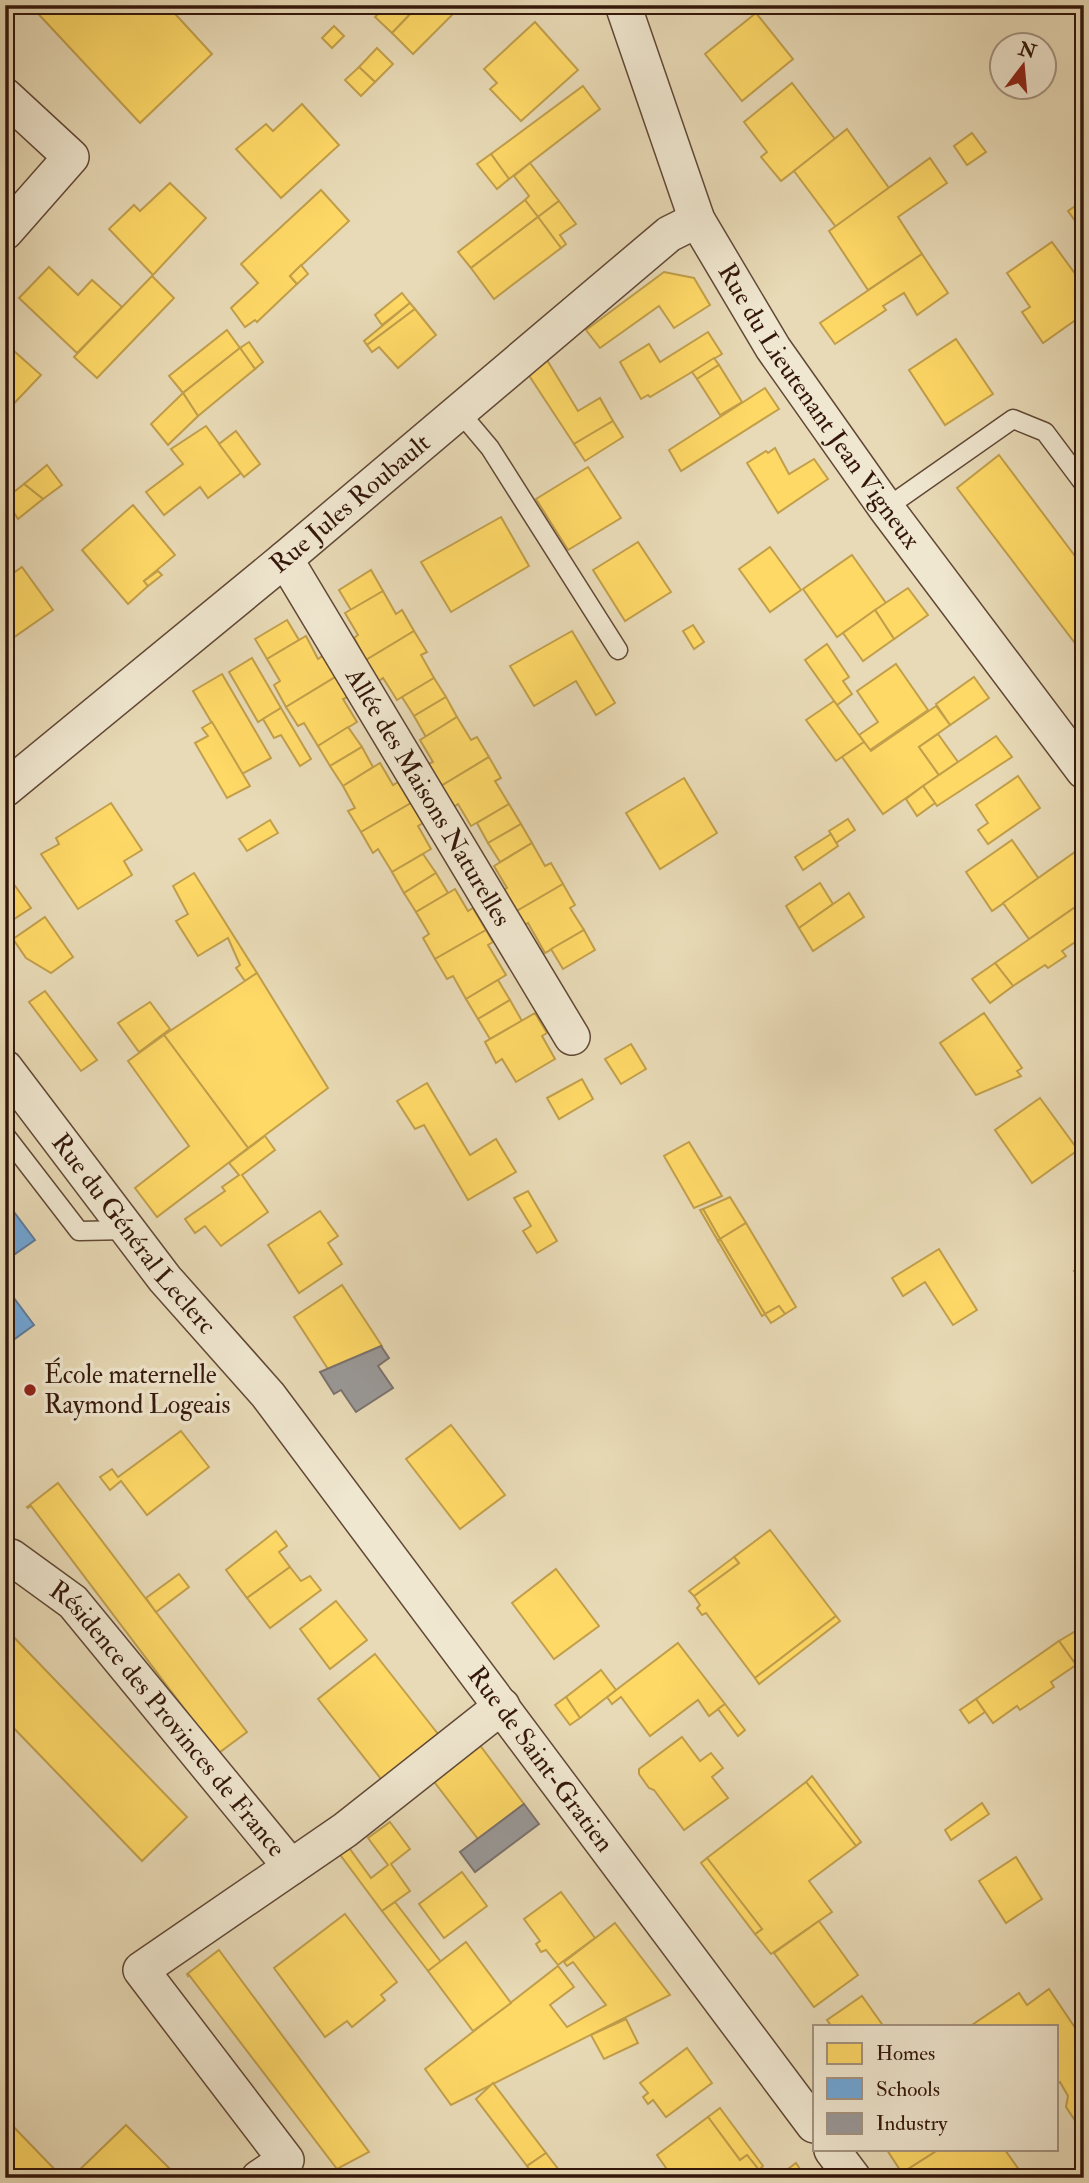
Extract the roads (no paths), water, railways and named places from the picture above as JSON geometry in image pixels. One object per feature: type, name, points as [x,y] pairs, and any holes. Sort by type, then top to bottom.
[{"type":"street","name":"Rue du Lieutenant Jean Vigneux","points":[[622,5],[697,220],[773,348],[886,508],[1084,771]]},
{"type":"street","points":[[5,96],[71,157],[5,233]]},
{"type":"street","name":"Rue Jules Roubault","points":[[5,789],[285,559],[669,234],[697,220]]},
{"type":"street","name":"Allée des Maisons Naturelles","points":[[285,559],[572,1037]]},
{"type":"street","name":"Rue du Général Leclerc","points":[[5,1068],[165,1279],[268,1395]]},
{"type":"street","name":"Rue de Saint-Gratien","points":[[268,1395],[813,2124]]},
{"type":"street","name":"Résidence des Provinces de France","points":[[5,1560],[11,1557],[73,1602],[291,1867]]},
{"type":"street","name":"Résidence des Provinces de France","points":[[259,2178],[286,2160],[141,1970],[345,1830],[502,1706]]},
{"type":"street","points":[[834,2152],[853,2178]]},
{"type":"lane","points":[[458,410],[489,448],[618,650]]},
{"type":"lane","points":[[886,508],[1013,419],[1045,432],[1084,484]]},
{"type":"lane","points":[[5,1135],[79,1231],[128,1230]]},
{"type":"place","name":"École maternelle Raymond Logeais","points":[[30,1390]]}]
